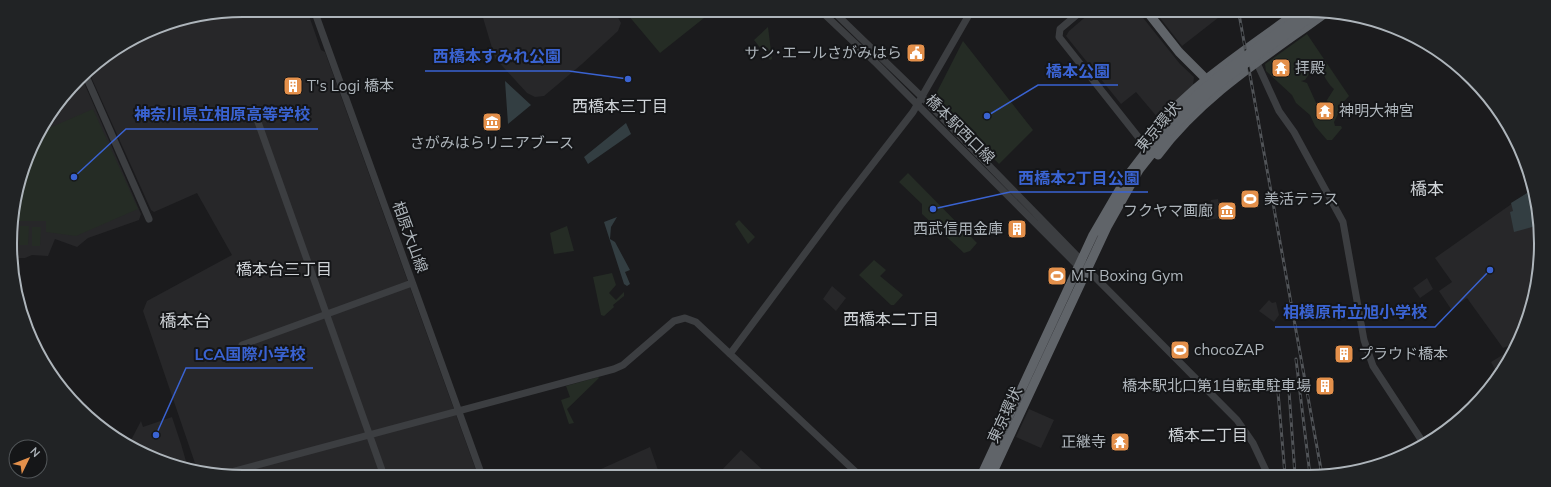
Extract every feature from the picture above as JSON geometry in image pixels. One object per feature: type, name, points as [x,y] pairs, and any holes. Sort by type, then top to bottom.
[{"type":"highway","points":[[1151,17],[1179,52],[1218,92]]},
{"type":"highway","points":[[1104,216],[1108,200],[1118,181],[1143,143],[1180,102],[1206,79],[1291,17]]},
{"type":"highway","name":"東京環状","points":[[994,470],[1104,216],[1137,163],[1190,100],[1213,80],[1300,17]]},
{"type":"highway","name":"東京環状","points":[[984,470],[1083,265],[1139,170],[1167,129],[1222,82],[1311,17]]},
{"type":"highway","points":[[1118,206],[1125,203],[1150,166],[1182,127],[1218,92],[1320,17]]},
{"type":"highway","points":[[1267,34],[1271,35],[1275,39],[1278,47]]},
{"type":"street","name":"相原大山線","points":[[317,17],[480,470]]},
{"type":"street","name":"橋本駅西口線","points":[[827,17],[1083,265],[1237,420],[1253,443],[1266,470]]},
{"type":"street","name":"橋本駅西口線","points":[[839,17],[1037,214],[1083,265]]},
{"type":"street","points":[[730,354],[918,105],[968,17]]},
{"type":"street","points":[[1074,17],[1060,29],[1059,37],[1143,143]]},
{"type":"street","points":[[1257,63],[1279,111],[1294,132],[1343,222],[1364,340],[1370,359],[1421,440]]},
{"type":"street","points":[[87,79],[150,219]]},
{"type":"street","points":[[258,122],[382,470]]},
{"type":"street","points":[[242,345],[412,283]]},
{"type":"street","points":[[256,469],[369,434],[618,368],[671,323],[681,318],[688,318],[696,322],[854,470]]},
{"type":"shaded area","points":[[229,17],[309,17],[321,50],[325,52],[476,470],[229,470],[196,465],[143,311],[147,301],[232,255],[197,193],[154,212],[151,210],[91,76],[118,55],[143,40],[171,29],[199,21]]},
{"type":"shaded area","points":[[483,17],[618,17],[621,23],[618,31],[544,96],[535,97],[527,93],[495,58]]},
{"type":"shaded area","points":[[630,17],[704,18],[660,53]]},
{"type":"shaded area","points":[[1085,17],[1142,17],[1180,64],[1194,77],[1193,85],[1158,118],[1136,92],[1121,104],[1066,36],[1069,31]]},
{"type":"shaded area","points":[[1159,17],[1219,17],[1182,46]]},
{"type":"shaded area","points":[[768,27],[772,59],[770,60],[754,40]]},
{"type":"shaded area","name":"神明大神宮","points":[[1307,34],[1349,96],[1338,108],[1338,114],[1334,122],[1335,126],[1341,126],[1342,128],[1332,140],[1327,140],[1315,126],[1310,115],[1296,103],[1292,95],[1266,71],[1265,64]],"holes":[[[1315,65],[1321,68],[1326,79],[1334,89],[1327,100],[1328,104],[1323,110],[1321,110],[1317,105],[1307,83],[1301,81],[1305,80]]]},
{"type":"shaded area","points":[[963,41],[1033,130],[999,164],[938,101],[937,92]]},
{"type":"shaded area","points":[[505,81],[531,105],[508,124]]},
{"type":"shaded area","points":[[84,82],[141,214],[139,220],[88,238],[77,247],[55,239],[48,256],[32,255],[25,258],[17,258],[17,229],[21,199],[29,171],[47,130],[73,94]]},
{"type":"shaded area","points":[[93,109],[138,209],[76,236],[46,232],[46,221],[18,221],[21,199],[29,171],[40,143],[48,129]]},
{"type":"shaded area","points":[[626,123],[631,134],[588,164],[584,157]]},
{"type":"shaded area","points":[[908,173],[977,243],[970,251],[964,253],[922,214],[922,204],[899,182]]},
{"type":"shaded area","points":[[1527,193],[1528,194],[1534,229],[1534,258],[1530,288],[1522,316],[1510,345],[1503,348],[1467,298],[1451,309],[1439,291],[1452,282],[1435,258]]},
{"type":"shaded area","points":[[1527,193],[1528,194],[1534,227],[1514,232],[1510,212],[1513,211],[1511,203]]},
{"type":"shaded area","points":[[1218,199],[1221,218],[1207,220],[1211,200]]},
{"type":"shaded area","points":[[617,217],[611,227],[610,239],[615,242],[630,270],[625,272],[630,284],[627,286],[624,284],[604,222]]},
{"type":"shaded area","points":[[739,220],[755,237],[748,244],[735,224]]},
{"type":"shaded area","points":[[20,226],[29,226],[28,245],[19,245]]},
{"type":"shaded area","points":[[567,226],[574,251],[554,254],[550,233]]},
{"type":"shaded area","points":[[32,227],[41,227],[40,246],[32,246]]},
{"type":"shaded area","points":[[874,260],[886,270],[880,276],[903,295],[894,305],[891,305],[859,275]]},
{"type":"shaded area","points":[[612,273],[616,285],[609,293],[616,300],[624,292],[624,296],[613,305],[614,307],[604,316],[601,315],[593,277]]},
{"type":"shaded area","points":[[1427,278],[1433,289],[1420,298],[1413,288]]},
{"type":"shaded area","points":[[832,286],[846,298],[836,311],[823,299]]},
{"type":"shaded area","points":[[1269,300],[1272,303],[1276,302],[1279,315],[1274,322],[1259,311]]},
{"type":"shaded area","points":[[1506,353],[1495,370],[1491,362]]},
{"type":"shaded area","points":[[598,377],[599,378],[567,409],[574,423],[569,424],[561,400],[570,397],[566,386]]},
{"type":"shaded area","points":[[1029,409],[1054,420],[1041,448],[1016,437]]},
{"type":"shaded area","points":[[172,417],[186,462],[157,453],[131,440],[141,421],[143,427]]},
{"type":"shaded area","points":[[650,447],[658,470],[602,470]]},
{"type":"shaded area","points":[[741,450],[763,470],[722,470]]},
{"type":"railway","points":[[1240,17],[1321,470]]},
{"type":"railway","points":[[1296,359],[1309,470]]},
{"type":"railway","points":[[1289,391],[1295,470]]},
{"type":"railway","points":[[1278,392],[1285,470]]},
{"type":"place","name":"サン･エールさがみはら","points":[[916,53]]},
{"type":"place","name":"拝殿","points":[[1281,68]]},
{"type":"place","name":"西橋本すみれ公園","points":[[628,79]]},
{"type":"place","name":"T's Logi 橋本","points":[[293,86]]},
{"type":"place","name":"神明大神宮","points":[[1325,111]]},
{"type":"place","name":"橋本公園","points":[[987,116]]},
{"type":"place","name":"さがみはらリニアブース","points":[[492,122]]},
{"type":"place","name":"神奈川県立相原高等学校","points":[[74,177]]},
{"type":"place","name":"美活テラス","points":[[1250,199]]},
{"type":"place","name":"西橋本2丁目公園","points":[[933,209]]},
{"type":"place","name":"フクヤマ画廊","points":[[1227,211]]},
{"type":"place","name":"西武信用金庫","points":[[1017,229]]},
{"type":"place","name":"相模原市立旭小学校","points":[[1490,270]]},
{"type":"place","name":"M.T Boxing Gym","points":[[1057,276]]},
{"type":"place","name":"chocoZAP","points":[[1180,350]]},
{"type":"place","name":"プラウド橋本","points":[[1344,354]]},
{"type":"place","name":"橋本駅北口第1自転車駐車場","points":[[1325,386]]},
{"type":"place","name":"LCA国際小学校","points":[[156,435]]},
{"type":"place","name":"正継寺","points":[[1120,442]]},
{"type":"district","name":"西橋本三丁目","points":[[620,106]]},
{"type":"district","name":"橋本","points":[[1427,189]]},
{"type":"district","name":"橋本台三丁目","points":[[284,269]]},
{"type":"district","name":"西橋本二丁目","points":[[891,319]]},
{"type":"district","name":"橋本台","points":[[185,321]]},
{"type":"district","name":"橋本二丁目","points":[[1208,435]]}]
